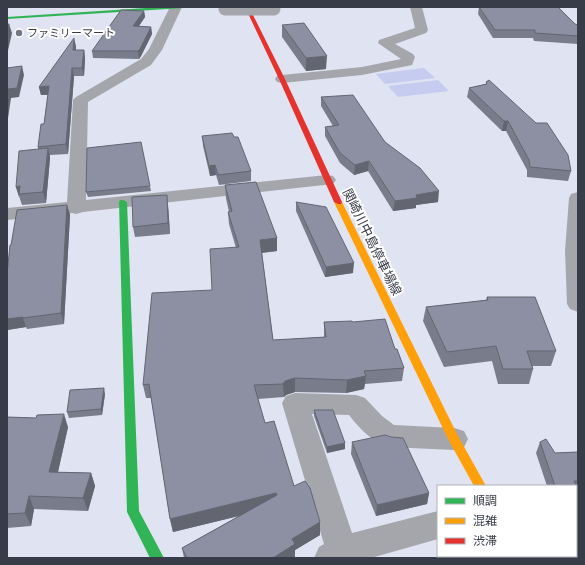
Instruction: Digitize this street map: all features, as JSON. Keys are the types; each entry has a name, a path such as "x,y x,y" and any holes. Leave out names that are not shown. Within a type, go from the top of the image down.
{"main road":[{"path":"7,12 83,7"},
{"path":"7,18 184,7"},
{"name":"関崎川中島停車場線","path":"247,7 328,180 454,439 479,485"},
{"path":"123,202 133,512 157,558"}],"street":[{"path":"76,208 81,100 135,70 146,62 155,50 176,7"},
{"path":"282,79 362,71 407,62 408,57 384,43 422,30 416,7"},
{"path":"225,9 274,9"},
{"path":"7,214 76,208 328,180"},
{"path":"578,198 576,215 575,269 578,304"},
{"path":"437,526 336,554 295,403 356,405 372,424 389,436 454,439"}],"shaded area":[{"path":"424,68 435,78 385,84 376,74"},
{"path":"438,80 449,91 398,97 388,86"}],"building":[{"path":"479,7 558,7 575,24 578,25 578,36 535,33 535,30 495,30"},
{"path":"121,10 144,11 133,26 151,27 140,49 138,51 92,51"},
{"path":"304,23 327,56 306,58 282,25"},
{"path":"74,38 73,50 84,50 82,68 72,68 66,144 38,147 41,124 44,124 49,86 39,87"},
{"path":"22,66 17,88 8,89 7,97 7,68"},
{"path":"489,80 536,123 547,123 568,155 571,171 530,167 529,160 508,121 504,121 469,88 487,84 486,82"},
{"path":"353,95 385,142 420,168 439,191 416,195 417,198 395,201 369,161 355,165 340,153 325,127 339,125 321,97"},
{"path":"232,133 234,137 238,137 251,171 218,175 215,165 209,166 202,136"},
{"path":"141,142 150,186 86,192 87,148"},
{"path":"48,148 43,192 19,194 20,186 16,187 19,151"},
{"path":"256,182 277,238 260,240 273,340 326,337 324,322 353,322 385,319 395,349 397,349 404,368 364,371 366,376 347,380 295,378 285,381 283,384 254,385 265,423 274,421 294,486 305,481 310,488 320,522 292,539 295,544 273,558 187,558 182,548 277,495 276,493 170,519 149,384 143,385 152,293 212,290 210,249 239,247 228,212 232,211 225,185"},
{"path":"167,195 168,223 133,227 132,197"},
{"path":"296,202 326,207 354,263 326,267"},
{"path":"67,205 61,313 7,319 7,274 10,245 17,210"},
{"path":"487,297 535,297 556,351 527,351 533,369 503,369 496,346 447,352 426,307 488,300"},
{"path":"104,388 101,409 67,412 70,390"},
{"path":"314,410 333,410 345,443 327,447"},
{"path":"64,414 49,472 91,473 83,498 29,496 25,513 7,514 7,417 36,418 37,415"},
{"path":"385,435 403,438 429,493 377,505 352,442"},
{"path":"546,439 555,453 578,452 578,481 574,481 576,485 555,485 540,442"},
{"path":"577,486 578,558 568,558 577,557"}],"traffic: fast":[{"path":"7,18 184,7"},
{"path":"123,202 133,512 157,558"}],"traffic: slow":[{"path":"338,202 454,439 479,485"}],"traffic: jam":[{"path":"247,7 282,79 338,202"}],"place":[{"name":"ファミリーマート","path":"19,33"}]}
